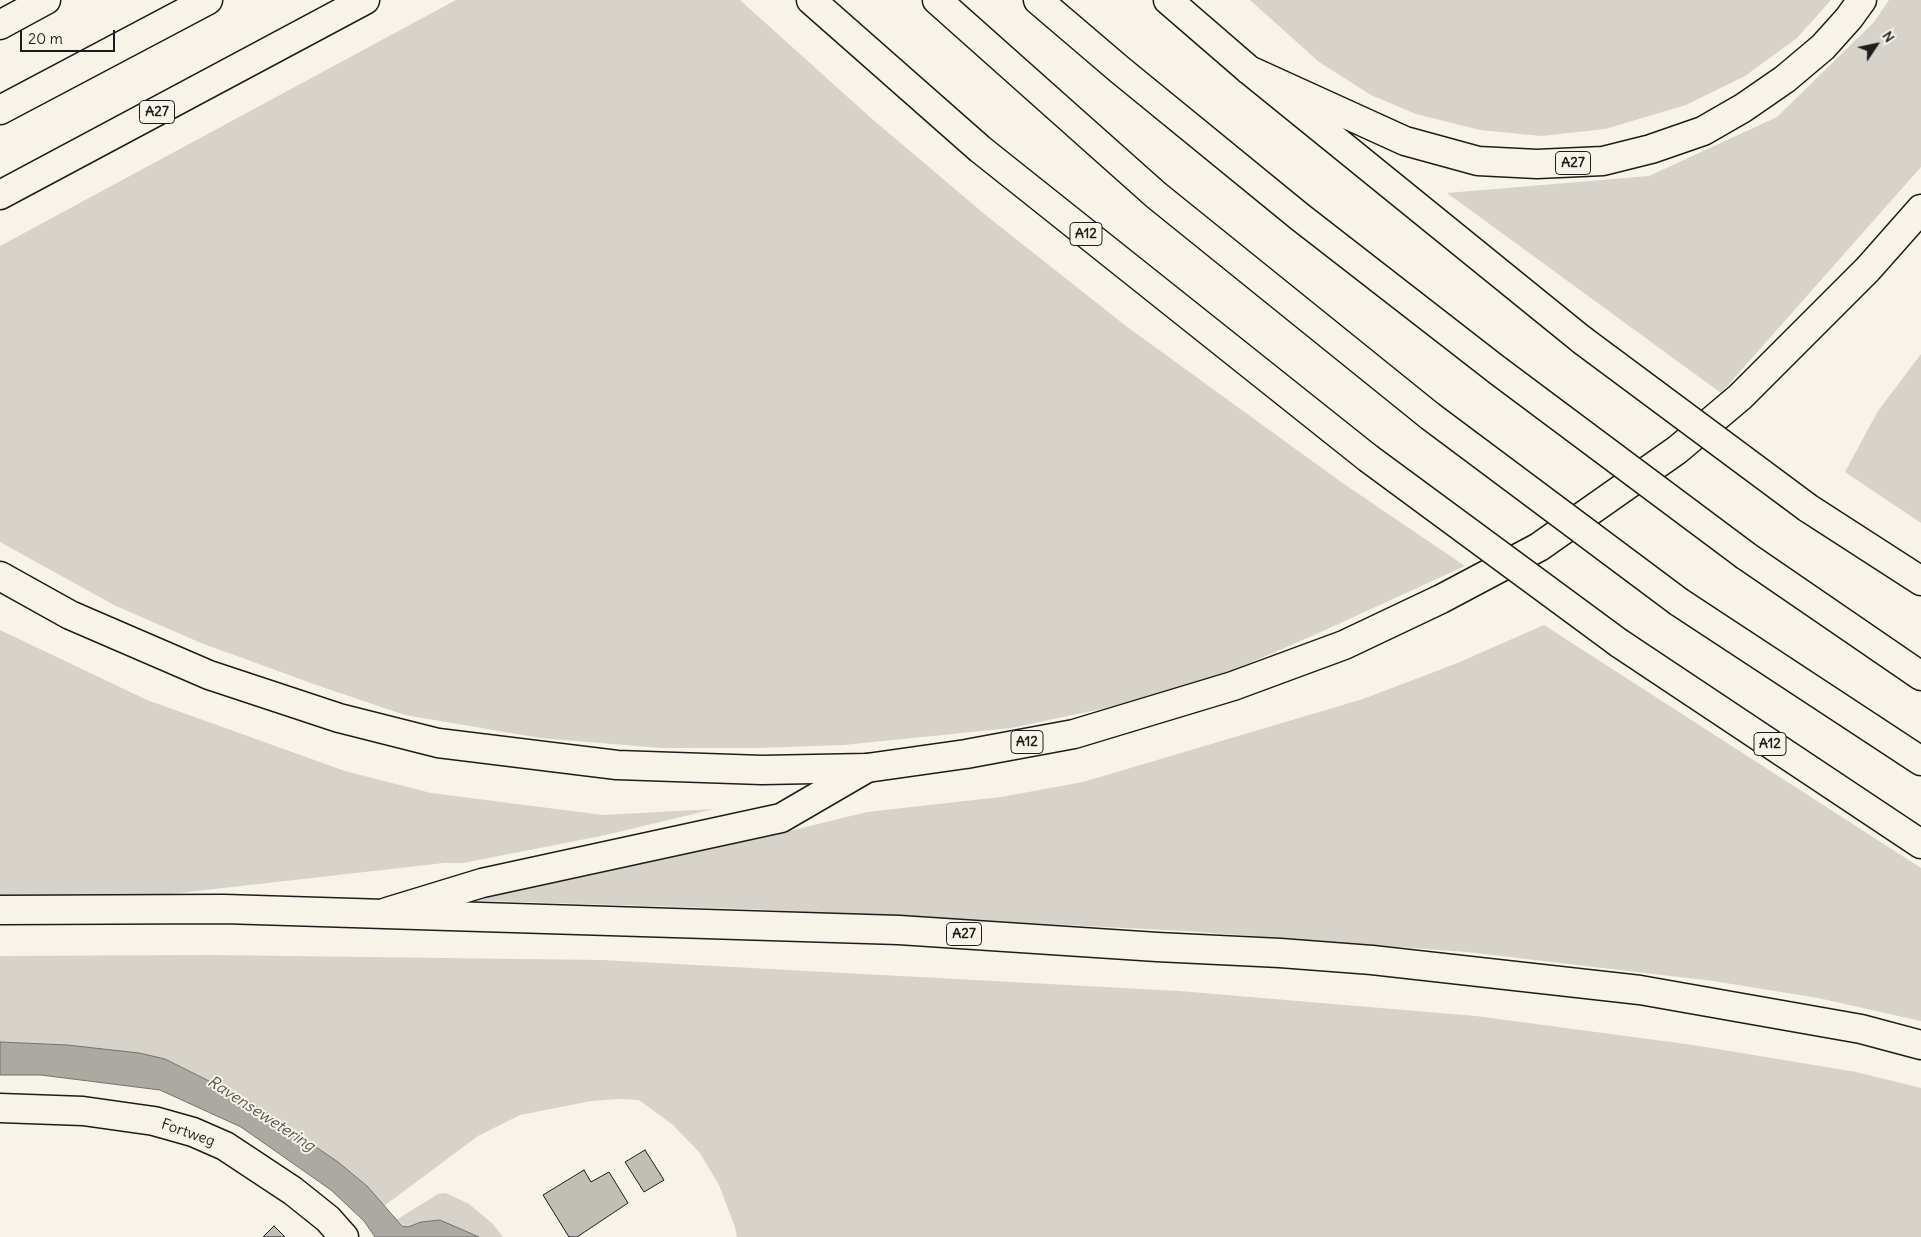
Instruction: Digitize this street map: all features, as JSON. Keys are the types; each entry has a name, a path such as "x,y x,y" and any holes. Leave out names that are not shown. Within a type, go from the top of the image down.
{"main road":[{"path":"0,24 46,0"},
{"path":"0,110 208,0"},
{"name":"A27","path":"0,195 365,0"},
{"name":"A12","path":"811,0 980,149 1368,458 1619,643 1921,844"},
{"path":"937,0 1156,195 1430,416 1679,602 1921,761"},
{"path":"1038,0 1292,211 1497,370 1746,556 1921,676"},
{"path":"1168,0 1249,70 1582,340 1808,508 1921,581"},
{"name":"A27","path":"1249,70 1404,141 1478,161 1537,164 1603,162 1652,150 1703,131 1743,108 1785,79 1823,47 1862,0"},
{"name":"A12","path":"0,576 70,615 209,675 339,718 438,743 617,765 762,770 867,768 966,754 1074,734 1233,686 1344,645 1441,599 1522,556 1610,499 1677,450 1740,397 1868,269 1921,209"},
{"path":"378,915 482,883 781,818 867,768"},
{"name":"A27","path":"0,910 224,909 899,930 1372,960 1640,990 1862,1029 1921,1045"},
{"name":"Fortweg","path":"0,1108 83,1112 154,1121 193,1132 225,1146 293,1192 328,1219 344,1237"}],"shaded area":[{"path":"456,0 740,0 871,118 988,217 1126,326 1341,482 1465,566 1217,677 1106,708 1011,728 844,745 758,748 660,748 540,738 405,715 201,643 114,605 0,542 0,246"},
{"path":"1250,0 1831,0 1797,38 1745,76 1686,105 1605,129 1541,136 1480,130 1416,114 1371,95 1319,62"},
{"path":"1889,0 1921,0 1921,167 1721,393 1447,193 1649,176 1777,117 1874,22"},
{"path":"1921,354 1921,523 1845,472 1878,411"},
{"path":"1544,625 1921,868 1921,1021 1818,998 1713,981 1467,952 1185,931 748,909 453,900 633,865 769,836 867,812 1001,797 1083,782 1363,699 1455,664"},
{"path":"0,630 147,700 345,771 431,793 603,815 714,809 606,835 463,863 444,863 144,897 0,897"},
{"path":"210,955 603,960 1179,991 1476,1016 1693,1045 1856,1072 1921,1088 1921,1237 737,1237 719,1185 700,1153 673,1125 639,1100 620,1099 591,1101 520,1115 478,1136 384,1206 367,1186 338,1162 247,1100 165,1059 67,1045 0,1042 0,956"},
{"path":"446,1193 469,1204 492,1223 503,1237 479,1237 471,1233 406,1227 396,1220 438,1194"}],"water":[{"name":"Ravensewetering","path":"0,1042 67,1045 139,1053 165,1059 247,1100 338,1162 367,1186 402,1226 408,1227 421,1222 440,1220 479,1237 375,1237 364,1221 331,1190 241,1127 160,1090 41,1075 0,1075"}],"building":[{"path":"645,1150 664,1180 644,1192 625,1162"},
{"path":"584,1170 591,1182 609,1172 628,1203 577,1237 569,1237 543,1195"},
{"path":"274,1226 285,1237 263,1237"}]}
